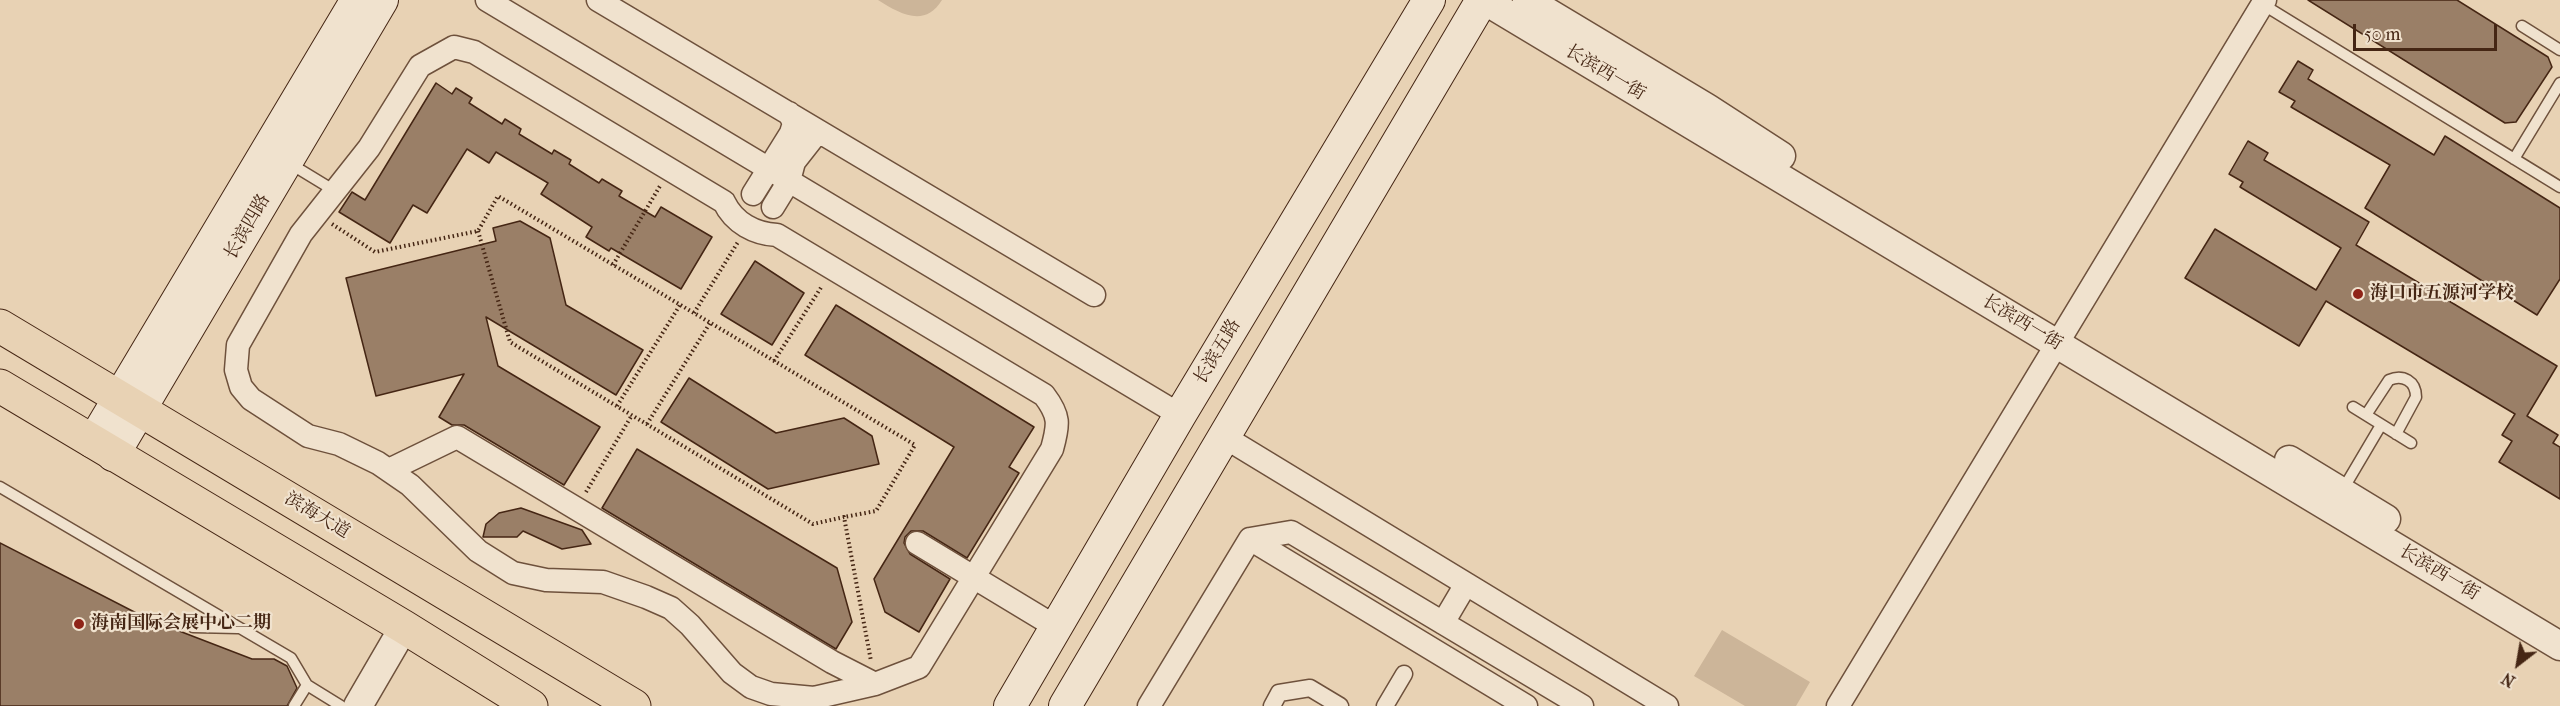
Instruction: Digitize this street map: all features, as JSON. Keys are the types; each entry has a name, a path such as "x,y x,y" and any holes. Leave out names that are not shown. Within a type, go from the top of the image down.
{"highway":[{"name":"滨海大道","path":"0,326 634,706"},
{"path":"0,386 404,627 531,706"}],"main road":[{"name":"长滨四路","path":"103,448 357,0"},
{"name":"长滨四路","path":"129,404 287,161 382,0"},
{"name":"长滨五路","path":"1010,706 1180,415 1429,0"},
{"path":"1065,706 1226,438 1483,0"}],"street":[{"path":"487,0 1180,415"},
{"path":"598,0 1094,295"},
{"name":"长滨西一街","path":"1483,0 2063,337 2342,491 2560,623"},
{"name":"长滨西一街","path":"1527,0 2560,646"},
{"path":"1838,706 2264,2"},
{"path":"454,47 474,52 670,170 724,202 733,215 747,226 758,232 777,235 1044,395 1056,411 1058,428 1052,449 918,667 875,684 813,698 771,694 751,687 732,673 690,625 670,608 603,582 546,580 513,573 478,551 410,485 390,470 339,444 308,436 251,399 241,387 236,370 238,345 301,234 369,148 420,66 454,47"},
{"path":"724,202 753,194 791,133 794,123 789,113"},
{"path":"773,207 789,181 794,162 807,142 816,135 824,135"},
{"path":"753,194 773,207 780,222 777,235"},
{"path":"390,470 456,437 832,662 875,684"},
{"path":"1226,438 1667,706"},
{"path":"1149,706 1250,539 1291,532 1582,706"},
{"path":"1250,539 1526,706"},
{"path":"917,543 1056,627"},
{"path":"1443,623 1466,584"},
{"path":"358,706 404,627"},
{"path":"1385,706 1404,674"},
{"path":"1272,706 1279,693 1310,688 1340,706"}],"lane":[{"path":"2264,2 2560,187"},
{"path":"2522,26 2560,50"},
{"path":"2514,159 2560,83"},
{"path":"287,161 335,191"},
{"path":"2366,415 2389,380 2399,377 2410,381 2414,386 2416,397 2396,434"},
{"path":"2353,407 2410,442"},
{"path":"2342,491 2381,424"},
{"path":"0,487 291,658 307,685 341,706"},
{"path":"193,627 240,628"},
{"path":"294,706 307,685"}],"path":[{"path":"613,265 670,170"},
{"path":"498,196 613,265 915,445 876,511 813,524 510,342 478,231 498,196"},
{"path":"317,214 375,252 478,231"},
{"path":"694,313 747,226"},
{"path":"774,361 833,268"},
{"path":"617,406 680,305"},
{"path":"647,424 711,323"},
{"path":"576,508 632,415"},
{"path":"844,517 875,684"}],"shaded area":[{"path":"878,0 942,0 928,14 912,16 903,14"},
{"path":"1722,630 1810,682 1796,706 1745,706 1694,676"}],"building":[{"path":"2308,0 2457,0 2548,57 2552,67 2516,122 2505,123"},
{"path":"2298,61 2313,70 2308,79 2434,155 2445,136 2560,208 2560,279 2537,315 2365,208 2390,165 2291,107 2295,101 2279,92"},
{"path":"436,83 452,94 456,88 472,98 469,103 502,124 505,119 521,129 519,134 552,154 554,150 571,160 569,164 599,183 602,179 622,191 619,196 655,217 661,207 712,237 681,289 611,248 609,251 586,237 592,227 541,194 548,183 496,152 489,163 467,149 427,213 413,205 390,243 339,212 352,192 365,200"},
{"path":"2248,141 2268,153 2264,160 2369,222 2356,245 2557,366 2527,416 2558,435 2553,443 2560,447 2560,499 2499,462 2512,441 2502,435 2515,414 2326,301 2299,346 2185,278 2215,229 2316,290 2341,248 2240,187 2243,182 2229,174"},
{"path":"520,221 550,238 566,305 643,350 616,395 486,317 498,366 600,427 564,485 464,425 452,425 439,417 464,374 376,396 346,278 496,241 493,228"},
{"path":"755,261 804,293 772,345 721,314"},
{"path":"836,305 1034,427 1009,467 1019,473 967,558 923,531 911,531 905,537 904,543 910,554 950,579 919,632 885,612 874,579 954,447 805,355"},
{"path":"689,378 776,433 844,418 872,436 879,464 768,489 661,422"},
{"path":"637,449 837,568 852,622 836,649 602,508"},
{"path":"521,508 582,530 591,544 562,549 523,531 517,537 483,537 486,524 499,513"},
{"name":"海南国际会展中心二期","path":"0,543 148,619 252,659 274,659 287,666 297,688 287,706 0,706"}],"place":[{"name":"海口市五源河学校","path":"2358,294"},
{"name":"海南国际会展中心二期","path":"79,624"}]}
